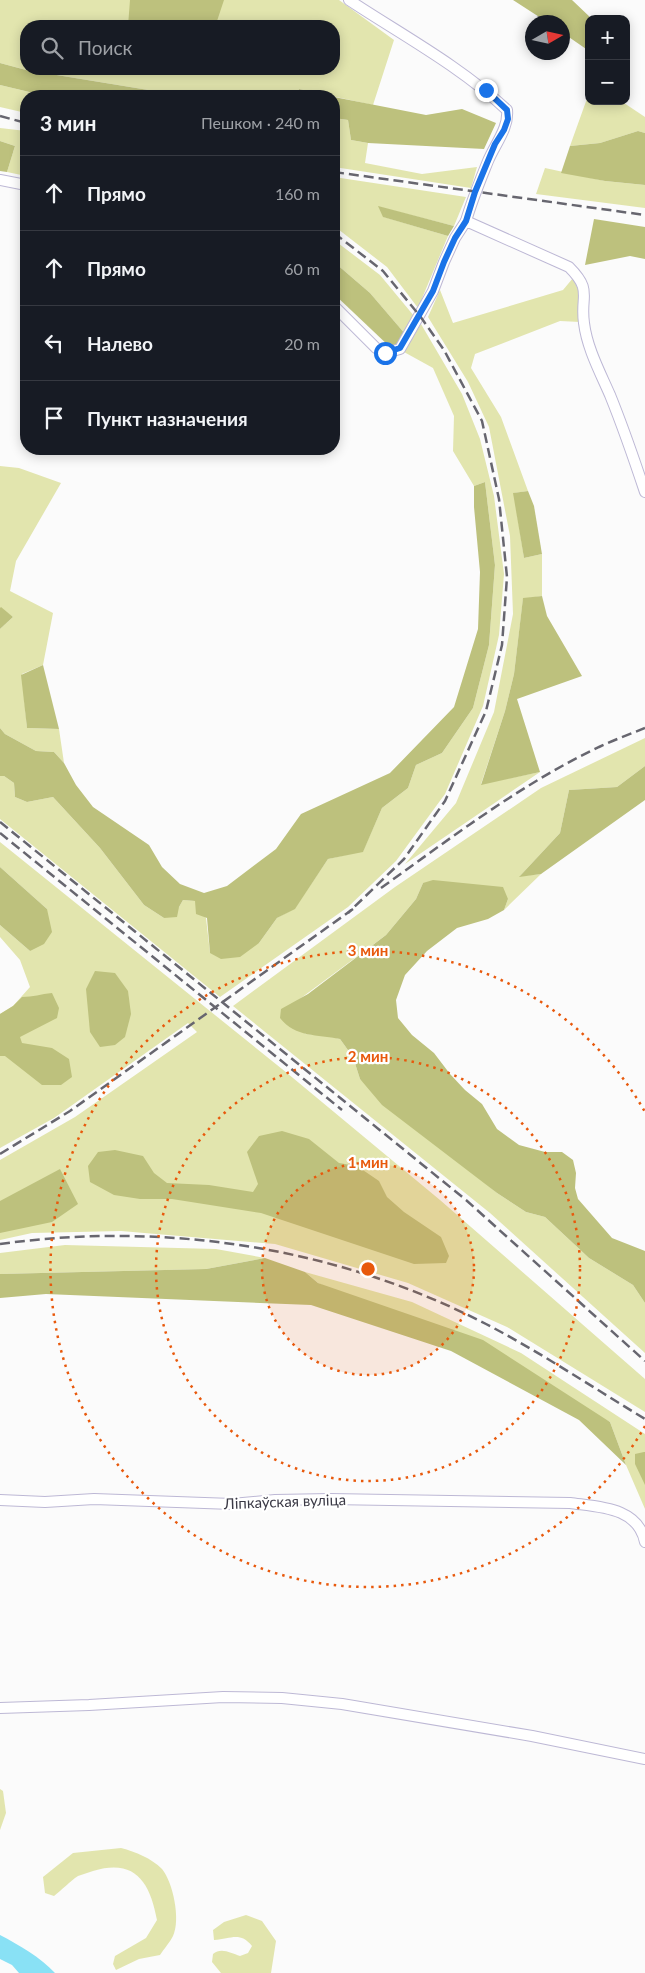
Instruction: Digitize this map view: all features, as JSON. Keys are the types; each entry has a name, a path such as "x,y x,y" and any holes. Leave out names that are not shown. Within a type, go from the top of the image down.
{"street":[{"path":"340,312 376,348 385,353 400,348 433,291 455,238 466,221 481,177 508,119 507,110 486,90 349,0"},
{"path":"0,180 20,184"},
{"path":"466,221 569,267 580,279 584,288 584,323 592,352 615,407 645,492"},
{"name":"Ліпкаўская вуліца","path":"0,1500 45,1502 94,1499 232,1504 274,1500 320,1499 570,1503 604,1507 627,1514 643,1532 645,1542"},
{"path":"0,1708 223,1697 282,1698 342,1704 532,1736 645,1759"}],"green space":[{"path":"0,0 339,0 394,40 373,105 340,98 340,90 148,90 57,75 340,75 340,20 20,20 20,68 0,63"},
{"path":"130,0 224,0 217,20 128,20"},
{"path":"513,0 572,0 588,15 585,15 585,48 570,38 570,15 536,15"},
{"path":"0,63 20,68 20,75 57,75 148,90 21,90 0,85"},
{"path":"0,85 21,90 20,112 0,107"},
{"path":"340,98 426,115 462,109 496,123 484,149 368,143 351,140 348,120 340,119"},
{"path":"585,104 627,105 645,117 645,133 638,131 600,143 570,146"},
{"path":"340,119 348,120 351,140 368,143 365,163 422,174 477,167 471,188 340,168"},
{"path":"0,128 20,130 20,175 7,172 15,146 0,141"},
{"path":"638,131 645,133 645,185 605,181 561,173 570,146 600,143"},
{"path":"0,141 15,146 7,172 0,171"},
{"path":"545,168 605,181 645,185 645,208 536,194"},
{"path":"340,178 466,197 454,226 379,207 384,217 448,236 418,308 387,267 340,231"},
{"path":"378,206 454,226 448,236 383,217"},
{"path":"594,219 645,227 645,259 630,256 585,265"},
{"path":"340,245 380,275 414,316 406,335 370,293 340,267"},
{"path":"340,267 370,293 406,335 401,344 391,348 340,300"},
{"path":"573,278 581,296 580,322 560,321 475,354 471,368 501,417 528,491 514,493 524,558 542,554 542,596 523,599 514,674 505,711 481,784 540,772 405,864 456,803 494,712 513,614 510,536 489,427 468,382 428,317 440,290 453,323 563,290"},
{"path":"421,324 462,394 480,439 494,496 504,574 499,635 483,706 445,794 396,861 348,907 220,997 0,819 0,776 4,776 14,783 15,797 27,802 53,797 100,848 144,905 164,918 179,907 183,900 195,901 206,918 210,953 259,943 277,918 295,908 328,859 363,851 382,808 408,788 416,765 442,753 473,708 489,645 495,565 485,482 474,486 453,451 454,416 433,368 404,352"},
{"path":"0,466 19,468 61,483 16,561 10,591 53,613 43,665 22,674 27,728 59,729 64,763 54,752 36,751 5,734 0,728 0,629 13,617 0,608"},
{"path":"485,482 495,565 489,645 473,708 442,753 416,765 408,788 382,808 363,852 328,859 295,909 277,918 259,943 240,957 221,959 210,953 207,918 196,914 195,901 183,900 177,917 164,918 144,905 100,848 53,797 27,802 15,797 14,783 4,776 0,776 0,728 5,734 36,751 54,752 64,763 76,785 93,807 149,845 162,867 180,884 204,893 227,886 276,849 301,814 390,773 454,707 478,629 480,572 474,486"},
{"path":"528,491 534,506 542,554 524,558 513,493"},
{"path":"542,596 547,616 582,676 517,699 540,772 481,785 505,711 514,674 523,598"},
{"path":"0,608 13,617 0,629"},
{"path":"43,665 59,729 27,728 21,675"},
{"path":"645,738 645,766 617,787 569,790 560,833 520,876 541,874 504,910 508,899 423,883 416,899 386,935 297,1001 305,1034 324,1035 340,1039 353,1057 360,1079 497,1193 526,1212 545,1217 589,1258 633,1285 645,1303 645,1353 490,1213 233,1006 395,887 541,788"},
{"path":"645,766 645,800 541,874 519,877 560,833 569,790 617,787"},
{"path":"0,842 287,1073 440,1200 645,1379 645,1412 507,1327 408,1283 275,1244 121,1231 32,1233 0,1240 0,1160 75,1117 197,1032 188,1023 54,1118 0,1148 0,1014 13,1006 30,987 20,960 0,937 0,925 30,951 47,909 0,867"},
{"path":"0,867 47,909 52,932 44,944 30,951 0,925"},
{"path":"433,880 503,887 508,899 504,910 488,919 457,928 427,951 405,975 396,1000 398,1018 412,1035 434,1053 465,1090 482,1104 497,1129 519,1145 545,1152 562,1152 573,1160 576,1173 575,1188 578,1199 612,1238 645,1251 645,1303 633,1285 589,1258 545,1217 526,1212 497,1193 382,1105 360,1079 353,1057 340,1039 300,1032 293,1029 280,1018 281,1009 308,994 386,935 416,899 423,883"},
{"path":"95,971 115,973 128,991 131,1014 125,1037 115,1045 100,1047 90,1032 86,989"},
{"path":"52,993 59,1008 57,1018 20,1037 22,1043 52,1048 69,1059 72,1077 61,1085 42,1085 5,1056 0,1056 0,1014 13,1006 22,997"},
{"path":"282,1131 309,1139 339,1163 357,1166 379,1181 387,1197 404,1212 441,1237 449,1256 446,1263 414,1264 261,1213 172,1199 140,1199 114,1195 90,1182 88,1166 98,1152 115,1150 143,1156 154,1173 167,1183 209,1185 253,1192 258,1184 247,1152 259,1136"},
{"path":"60,1169 78,1204 52,1222 0,1233 0,1201"},
{"path":"65,1245 216,1249 265,1258 206,1269 0,1274 0,1253"},
{"path":"265,1258 305,1272 318,1283 483,1340 610,1422 626,1465 579,1420 451,1351 311,1305 46,1294 0,1298 0,1274 206,1269"},
{"path":"305,1272 412,1302 521,1353 645,1434 645,1509 610,1422 318,1283"},
{"path":"645,1452 645,1485 635,1464 635,1454"},
{"path":"0,1789 3,1791 6,1813 0,1830"},
{"path":"121,1848 143,1856 162,1869 175,1901 176,1921 173,1936 160,1955 139,1959 116,1970 113,1964 115,1956 146,1938 157,1920 150,1894 145,1884 130,1871 120,1868 108,1868 78,1876 54,1896 45,1893 43,1877 73,1853"},
{"path":"246,1915 262,1921 276,1941 271,1973 221,1973 212,1962 213,1954 223,1951 240,1956 248,1953 252,1946 248,1941 239,1937 214,1940 213,1930 224,1922"}],"water":[{"path":"0,1935 22,1947 55,1973 19,1973 12,1965 0,1959"}],"railway":[{"path":"0,116 20,121"},
{"path":"340,173 645,215"},
{"path":"340,238 383,271 420,316 444,350 482,421 499,499 507,577 502,645 486,711 445,801 404,859 348,913"},
{"path":"381,888 460,831 542,778 599,747 645,728"},
{"path":"0,822 466,1200 645,1361"},
{"path":"0,833 342,1110"},
{"path":"0,1154 70,1111 353,909"},
{"path":"0,1244 62,1238 125,1236 187,1239 249,1246 310,1259 370,1276 429,1298 486,1324 546,1358 645,1419"}],"route":[{"path":"385,353 393,352 406,341 433,291 455,238 466,221 475,192 495,144 504,130 508,119 507,110 486,90"}]}
